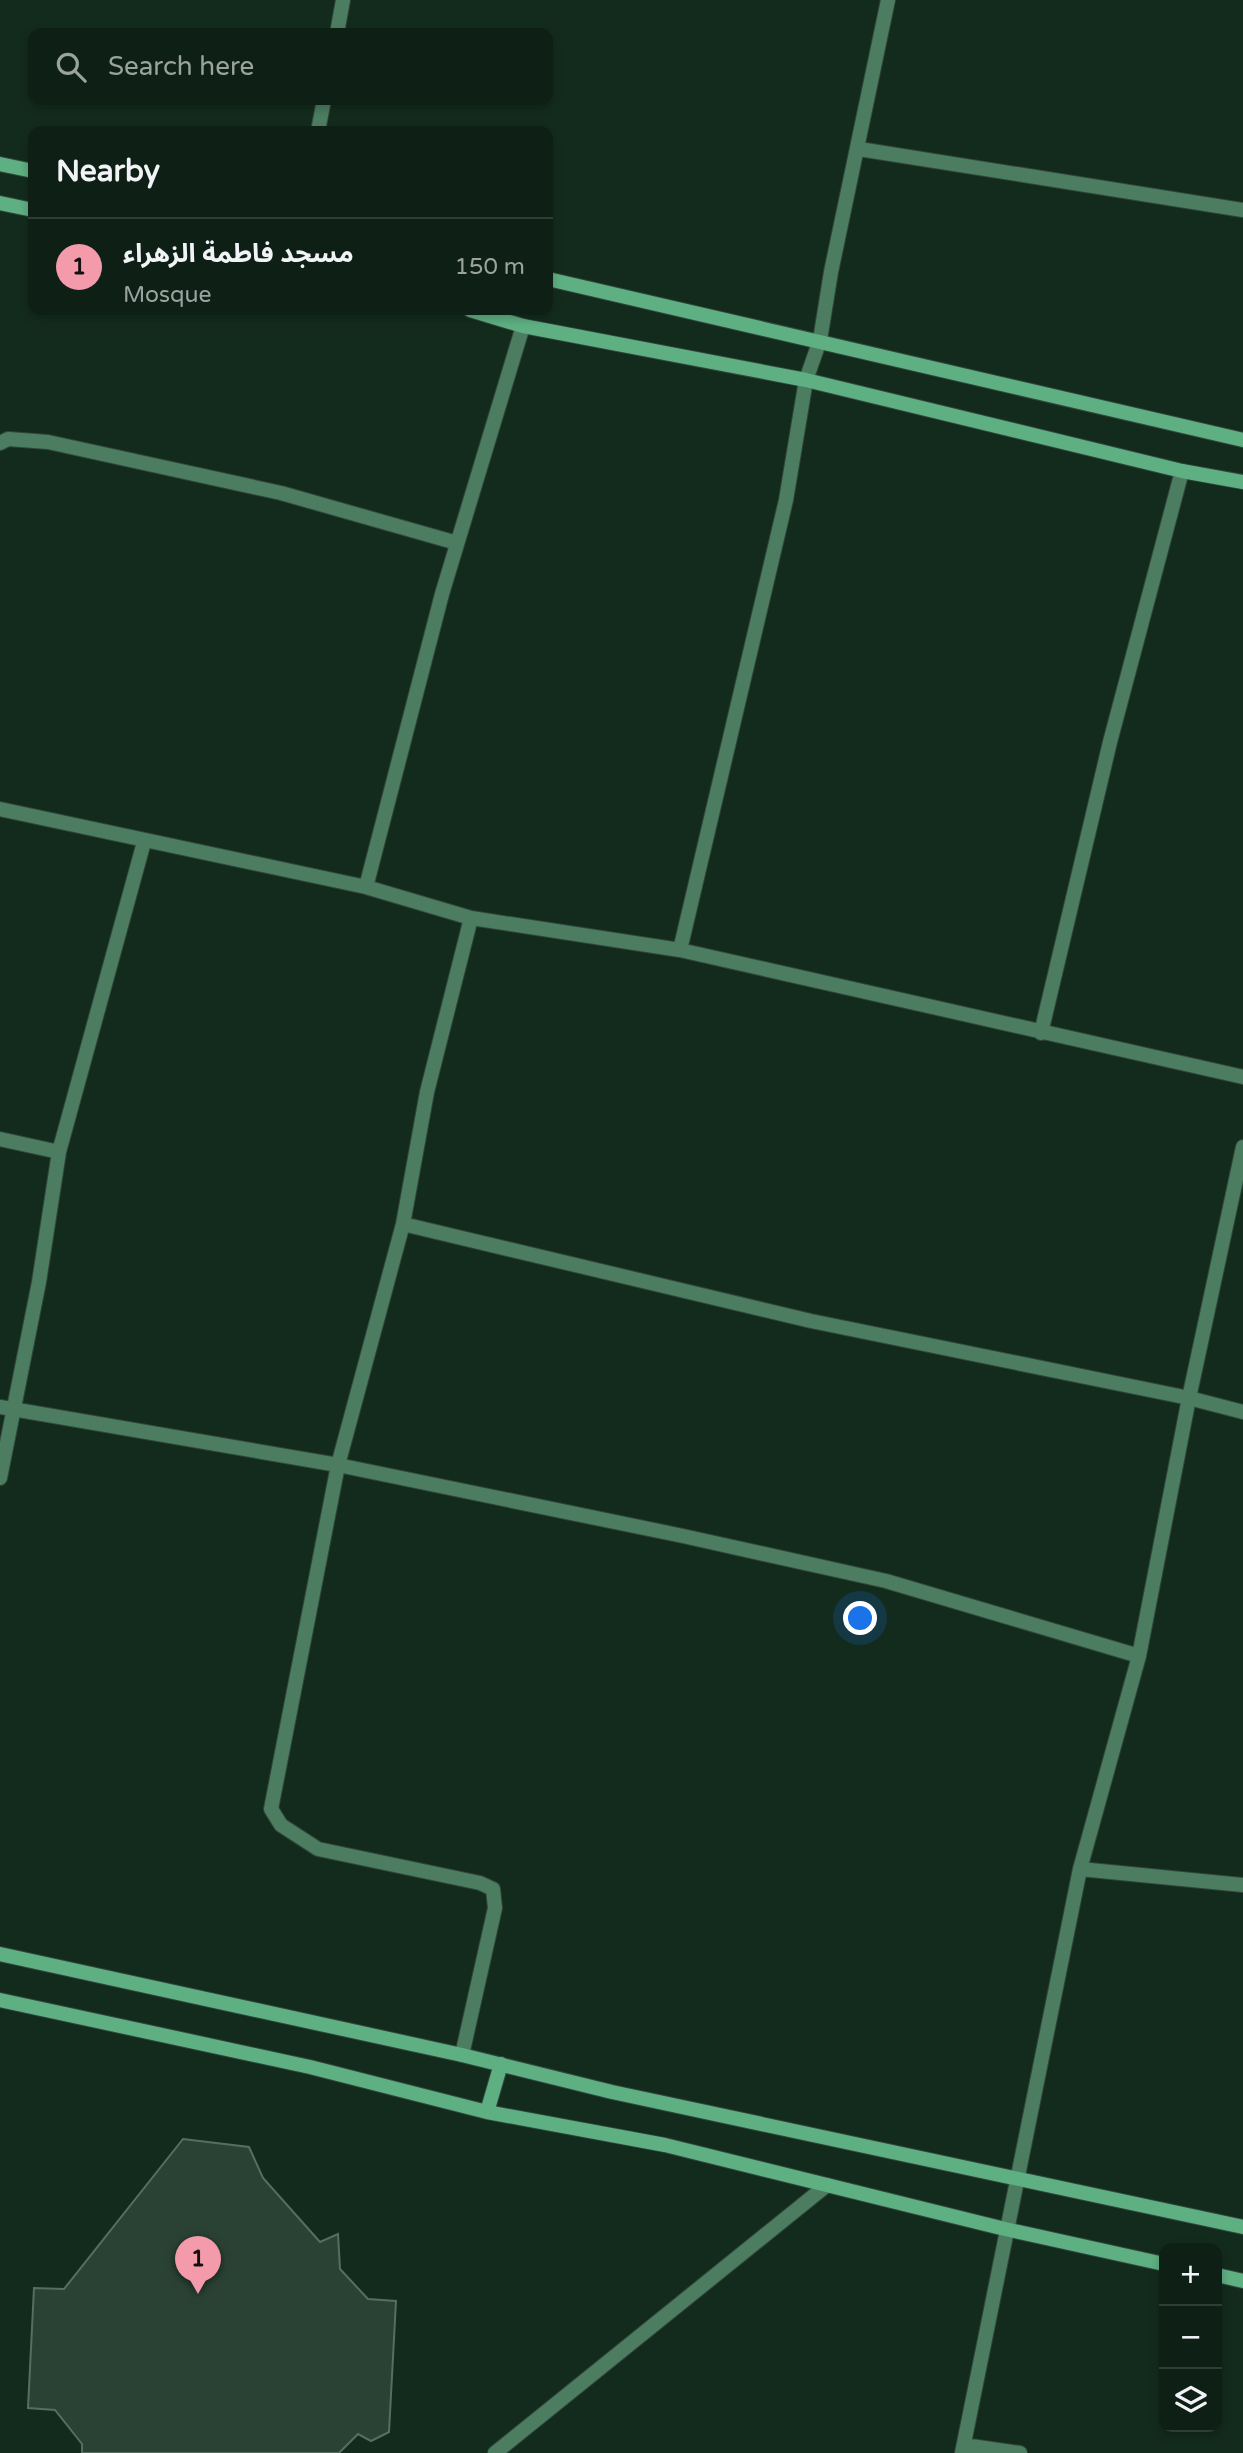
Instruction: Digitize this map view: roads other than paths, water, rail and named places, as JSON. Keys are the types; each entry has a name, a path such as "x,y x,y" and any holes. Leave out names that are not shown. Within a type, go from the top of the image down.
{"street":[{"path":"338,28 344,0"},
{"path":"680,950 786,500 806,380 820,340 831,272 859,149 888,0"},
{"path":"319,126 323,105"},
{"path":"859,149 1243,210"},
{"path":"0,164 28,170"},
{"path":"0,203 28,209"},
{"path":"553,280 1243,440"},
{"path":"487,315 523,326 806,380 1182,471 1243,482"},
{"path":"366,887 457,542 523,326"},
{"path":"0,443 8,439 61,444 281,493 457,542"},
{"path":"1041,1033 1106,755 1182,471"},
{"path":"0,810 366,887 471,918 680,950 1243,1077"},
{"path":"0,1478 15,1410 60,1152 144,842"},
{"path":"462,2055 495,1908 493,1889 480,1883 318,1849 281,1825 271,1809 338,1465 403,1224 427,1092 471,918"},
{"path":"0,1139 60,1152"},
{"path":"1020,2453 963,2449 1005,2229 1018,2178 1080,1869 1139,1656 1189,1398 1243,1147"},
{"path":"403,1224 811,1321 1189,1398 1243,1412"},
{"path":"0,1407 338,1465 886,1581 1139,1656"},
{"path":"1080,1869 1243,1885"},
{"path":"0,1954 462,2055 612,2092 1243,2227"},
{"path":"0,2001 272,2058 487,2112 665,2145 1005,2229 1159,2263"},
{"path":"487,2112 501,2064"},
{"path":"495,2453 827,2185"},
{"path":"1222,2276 1243,2281"}],"place":[{"name":"مسجد فاطمة الزهراء","path":"198,2294"}]}
